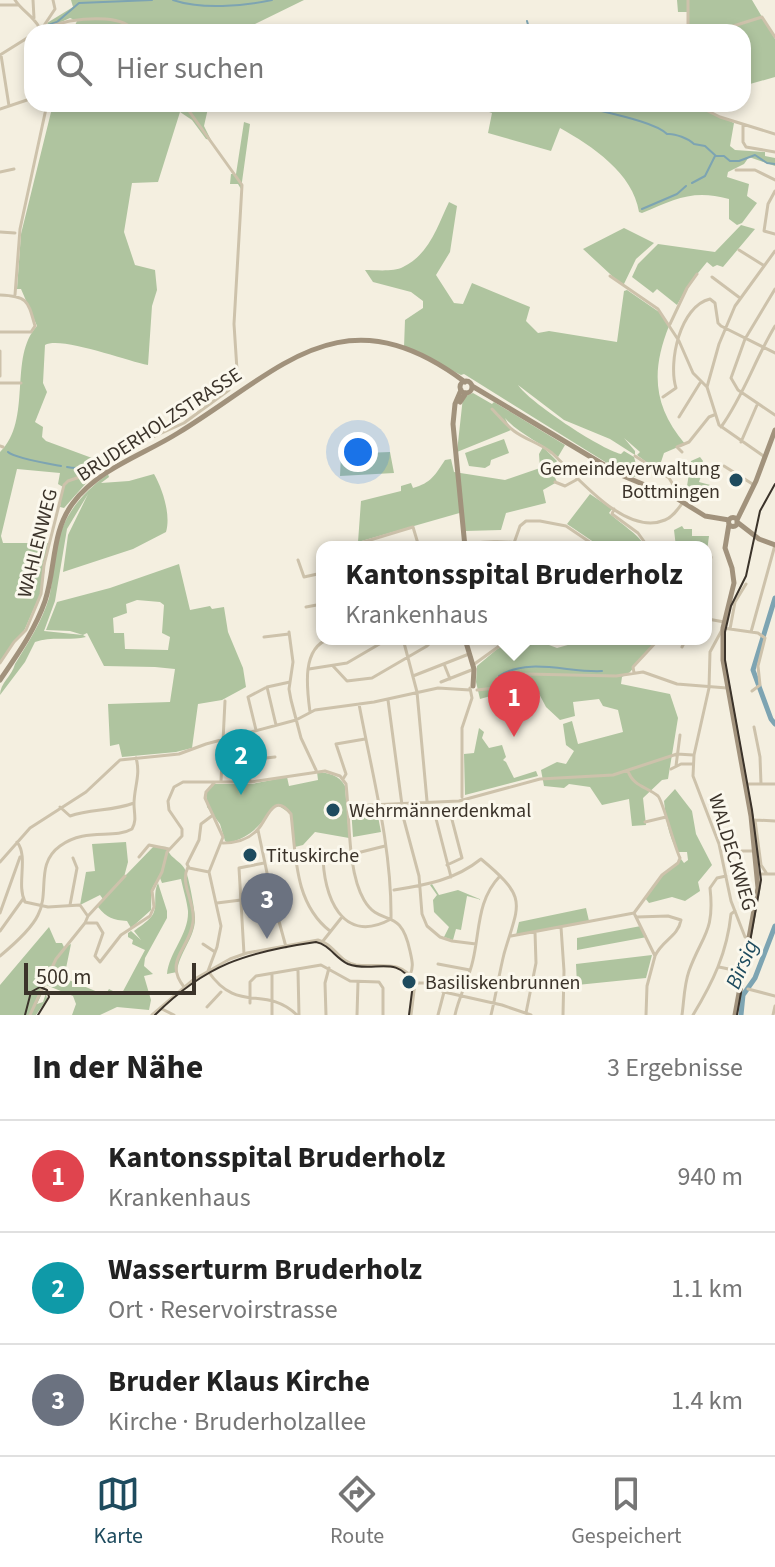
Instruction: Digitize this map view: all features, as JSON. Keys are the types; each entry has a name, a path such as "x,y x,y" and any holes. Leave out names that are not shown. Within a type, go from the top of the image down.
{"main road":[{"name":"BRUDERHOLZSTRASSE","path":"0,680 38,619 50,581 56,540 66,513 80,494 97,479 198,421 280,364 322,345 349,341 382,343 407,350 445,368 466,388 487,394 621,475 676,498 705,516 733,522 775,545"},
{"path":"464,541 454,439 458,408 466,388"},
{"path":"735,1015 758,891 753,820 723,660 734,583 725,548 726,537 754,485 775,430"},
{"path":"467,645 473,667 473,690"}],"street":[{"path":"15,0 34,18"},
{"path":"33,0 36,24"},
{"path":"44,24 55,9 53,0"},
{"path":"688,0 688,24"},
{"path":"0,5 18,5"},
{"path":"740,24 762,17 775,37"},
{"path":"60,24 74,20 118,20 129,24"},
{"path":"9,106 0,55 24,40"},
{"path":"0,109 24,101"},
{"path":"15,295 19,234 45,112"},
{"name":"WAHLENWEG","path":"0,663 26,630 42,591 44,561 64,485 106,468 126,449 194,417 229,390 231,375 237,370 234,324 242,185 190,112"},
{"path":"713,112 775,134"},
{"path":"743,125 746,147 775,152"},
{"path":"0,172 14,169"},
{"path":"736,170 755,170 775,180"},
{"path":"775,191 764,231 775,234"},
{"path":"771,197 775,202"},
{"path":"0,232 15,233"},
{"path":"739,250 763,265"},
{"path":"765,457 721,427 714,415 707,387 725,328 740,298 775,251"},
{"path":"670,324 697,274"},
{"path":"610,276 658,309 670,324 693,373 707,387"},
{"path":"712,277 740,298"},
{"path":"775,289 745,339 731,378 732,384 743,394 775,415"},
{"path":"0,295 22,297 29,306 35,326 31,332 0,332"},
{"path":"663,397 676,388 673,364 690,310 707,299 715,303 718,323 775,353"},
{"path":"721,427 743,394 775,326"},
{"path":"0,351 0,376"},
{"path":"679,417 701,382"},
{"path":"0,383 21,383"},
{"path":"741,442 757,404"},
{"path":"492,409 515,432 553,455 577,480 614,509 642,521 660,522 669,518 683,502"},
{"path":"682,452 677,447 689,442 714,415"},
{"path":"635,456 669,478 677,491 676,498"},
{"path":"724,466 754,485"},
{"path":"555,482 565,486 577,480"},
{"path":"614,509 612,514 644,541"},
{"path":"515,541 520,526 526,521 540,521 566,526 585,541"},
{"path":"367,541 413,527 417,541"},
{"path":"751,632 775,545"},
{"path":"298,560 304,577 316,574"},
{"path":"726,626 746,584"},
{"path":"306,607 316,605"},
{"path":"712,621 762,635 766,642 758,666 756,689"},
{"name":"WALDECKWEG","path":"726,626 717,635 709,660 709,688 694,755 693,776 721,851 735,911 745,937 750,938"},
{"path":"264,637 289,633 293,662 289,689 296,720 316,771"},
{"path":"310,712 307,685 313,650 317,645"},
{"path":"309,669 347,663 378,645"},
{"path":"405,645 417,692 427,802"},
{"path":"333,666 344,680 364,680 428,645"},
{"path":"441,682 473,667 501,645"},
{"path":"634,673 633,667 653,645"},
{"path":"413,676 469,654"},
{"path":"444,664 450,679"},
{"path":"0,862 30,828 94,786 113,764 136,757 179,754 242,733 296,720 310,712 438,688 495,688 509,679 526,674 616,676 649,673 677,684 728,688"},
{"path":"256,730 248,697 267,687 290,682"},
{"path":"267,687 276,725"},
{"path":"463,798 462,728 473,690"},
{"path":"388,699 404,820 418,867 419,902 427,926 447,940 476,944"},
{"path":"221,782 225,701"},
{"path":"359,704 392,890 391,919"},
{"path":"754,727 761,784"},
{"path":"242,733 251,782"},
{"path":"676,766 680,735"},
{"path":"343,779 346,774 336,744 365,739"},
{"path":"348,806 459,801 540,779 604,776 677,754 694,755"},
{"path":"0,956 38,917 44,870 54,852 68,841 84,835 128,832 135,825 134,803 139,777 136,757"},
{"path":"247,760 275,757"},
{"path":"671,769 693,764"},
{"path":"85,923 97,923 103,933 95,958 102,962 121,935 150,916 154,907 152,891 169,849 183,833 169,810 168,801 171,791 183,782 251,782 316,771 330,772 343,779 347,787 356,877 365,901 375,913 400,924 406,935 413,968 410,975"},
{"path":"628,771 633,781 659,797 664,804 680,860 662,875 635,915"},
{"path":"208,971 221,926 209,872 223,843 222,831 205,798 215,782"},
{"path":"745,784 775,784"},
{"path":"433,802 451,877"},
{"path":"60,807 70,816 134,803"},
{"path":"223,843 243,839 258,829 273,807 280,806 289,811 304,895 313,914 330,931"},
{"path":"434,809 449,808 462,858 447,865"},
{"path":"184,987 175,970 193,922 193,908 184,880 199,840 201,824 213,815"},
{"path":"645,822 666,817"},
{"path":"767,874 761,865 753,820 775,821"},
{"path":"258,829 272,899 286,947"},
{"path":"728,829 731,851"},
{"path":"0,931 23,899 21,848 17,842"},
{"path":"139,857 149,845 169,849"},
{"path":"385,846 353,854 323,854 328,890 342,917 350,924 363,928 391,919"},
{"path":"721,851 754,851"},
{"path":"739,851 744,891"},
{"path":"0,913 21,856"},
{"path":"70,905 77,868 73,858"},
{"path":"392,890 451,877 481,859 500,876 518,903 491,1015"},
{"path":"244,954 239,868 265,862"},
{"path":"188,867 209,872"},
{"path":"757,874 775,874"},
{"path":"30,1015 56,959 88,916 125,876"},
{"path":"455,1015 470,970 485,897 500,876"},
{"path":"682,1015 689,972 710,927 713,907 710,888 717,878 726,876"},
{"path":"23,899 40,907 83,906 88,916"},
{"path":"217,903 272,899"},
{"path":"693,1015 719,967 731,914 735,911"},
{"path":"635,915 655,956"},
{"path":"511,936 635,915 668,916 682,921 675,936 661,944 655,956 647,986 646,1015"},
{"path":"323,941 342,917"},
{"path":"561,927 563,1015"},
{"path":"415,983 528,1014 536,963 535,932"},
{"path":"152,1015 208,971 244,954 314,940 323,941 349,963 395,965 410,975 415,983 411,1015"},
{"path":"203,944 215,952"},
{"path":"438,964 470,970"},
{"path":"250,1003 253,979 316,965 329,968 347,980 382,984 383,1015"},
{"path":"719,967 743,972"},
{"path":"326,1015 325,983 329,968"},
{"path":"298,969 298,1015"},
{"path":"208,971 221,992 235,1001 284,1006 298,1015"},
{"path":"272,974 272,1015"},
{"path":"357,1015 358,982"},
{"path":"748,989 775,996"},
{"path":"207,1007 221,992"},
{"path":"438,1015 444,992"},
{"path":"773,1015 775,1006"},
{"path":"160,1008 174,1015"}],"green space":[{"path":"71,0 304,0 255,24 76,24 77,21 70,18 57,24 47,23 73,7"},
{"path":"677,0 752,0 775,39 775,77 751,84 751,24 689,24 689,12 678,12"},
{"path":"51,112 180,112 158,182 132,183 124,232 135,265 155,270 157,290 152,306 148,365 79,346 45,345 43,383 47,392 35,422 43,427 42,437 92,458 110,454 117,459 86,476 88,481 64,508 60,507 63,487 58,484 60,473 17,469 1,536 3,543 48,543 42,590 24,631 0,661 0,452 10,439 16,423 24,354 28,339 37,326 21,289 17,289 21,234"},
{"path":"180,112 207,112 204,126 211,140 206,139 192,120"},
{"path":"489,112 710,112 734,123 730,146 735,150 765,152 765,156 775,158 775,166 749,157 744,164 728,172 727,177 749,184 747,196 757,203 737,225 729,219 729,199 716,196 684,197 642,213 620,173 585,143 560,128 551,151 488,133 492,113"},
{"path":"244,122 250,124 241,189 238,184 230,184 231,174 236,174"},
{"path":"449,202 457,206 450,252 436,275 454,303 463,304 472,283 530,307 526,321 538,333 549,331 617,342 624,291 627,290 659,312 669,326 659,358 658,388 666,416 685,444 664,453 658,471 637,455 640,452 624,438 635,455 610,439 564,420 518,385 549,413 582,434 611,450 621,454 624,451 634,457 639,475 631,478 464,374 404,347 405,320 423,308 423,301 411,292 373,282 365,270 395,270 412,262 432,239"},
{"path":"741,225 755,229 723,267 713,267 707,262 677,305 657,289 653,293 632,277 638,264 658,244 715,252"},
{"path":"624,228 654,243 636,259 623,286 583,249"},
{"path":"473,393 492,404 494,402 565,445 558,457 505,418 511,430 457,452 463,397"},
{"path":"504,439 509,453 491,460 485,468 469,466 465,453"},
{"path":"543,447 557,461 551,469 557,482 543,490 546,503 506,513 501,530 465,531 463,512 358,541 361,501 401,491 401,486 411,483 413,488 424,484 445,460 451,459 454,472 505,480 540,468 539,454"},
{"path":"390,452 394,473 340,476 341,454"},
{"path":"700,457 703,461 696,474 701,476 699,482 714,486 709,499 690,494 687,486 691,461"},
{"path":"108,474 109,477 101,483 129,481 154,474 165,503 168,518 166,532 133,549 63,572 68,535 88,494 67,529 55,601 44,631 86,637 35,642 25,662 0,695 46,607 59,537 74,506"},
{"path":"590,494 612,509 609,513 640,541 592,541 567,524"},
{"path":"682,526 692,529 692,536 709,536 708,541 675,541 674,530"},
{"path":"179,564 190,610 224,607 228,632 243,668 246,687 222,700 198,704 192,748 122,757 119,744 110,746 108,704 170,702 175,669 104,666 87,633 46,630 57,602","holes":["137,600 164,605 162,633 170,637 168,650 125,649 124,633 114,633 113,618 127,613 126,604"]},
{"path":"504,645 549,645 557,648 568,645 653,645 622,677 621,684 670,694 678,718 668,779 662,780 643,798 646,825 632,826 629,799 602,805 590,787 569,784 564,788 544,786 541,770 557,762 566,764 574,751 566,745 563,724 572,721 578,744 623,732 618,710 603,706 599,699 573,702 575,716 560,720 546,707 536,688 522,687 480,699 476,682 477,666"},
{"path":"479,728 484,732 482,738 489,748 502,745 506,757 503,760 514,778 536,771 538,776 465,795 464,754 474,753"},
{"path":"317,772 333,775 345,786 349,838 315,832 303,845 295,847 291,814 279,806 273,807 249,834 228,843 220,824 207,807 206,792 213,784 252,784 287,777 289,786 318,780"},
{"path":"675,789 692,811 696,834 712,865 698,882 700,891 685,901 672,897 649,903 645,898 663,875 681,859 684,863 688,860 687,852 678,852 667,821 664,801"},
{"path":"376,806 381,832 353,837 351,808"},
{"path":"126,842 128,862 124,877 154,846 167,847 186,872 195,924 177,972 167,974 187,919 181,879 162,883 160,878 152,889 151,910 131,928 127,921 111,918 101,911 98,907 103,899 100,895 80,905 86,872 95,871 92,844"},
{"path":"158,883 167,918 145,958 144,966 153,974 144,976 151,1000 149,1010 117,1007 100,1015 72,1015 76,1004 73,996 46,985 37,1004 43,1002 46,993 47,999 36,1015 0,1015 0,985 49,927 56,943 62,943 64,947 71,944 64,978 105,995 109,989 121,995 145,950 132,944 128,933 131,931 141,940 134,931 153,913"},
{"path":"432,884 439,895 458,890 482,900 467,896 461,930 456,929 453,940 444,937 449,927 434,912 433,900 437,895"},
{"path":"586,908 589,921 516,935 519,922"},
{"path":"641,926 647,937 577,950 577,938"},
{"path":"652,955 646,978 577,985 576,964"}],"waterway":[{"path":"51,24 79,3 152,0"},
{"path":"173,0 222,6 272,0"},
{"path":"607,112 650,124 667,134 678,135 730,161 755,155 775,164"},
{"path":"692,183 705,176 715,156"},
{"path":"642,209 677,194 686,186"},
{"path":"8,452 25,459 61,466"},
{"path":"67,467 90,466 111,457"},
{"name":"Birsig","path":"775,598 753,670 775,724"},
{"path":"499,676 523,667 602,671"},
{"name":"Birsig","path":"741,1015 743,995 755,978 775,926"}],"tram line":[{"path":"737,1015 761,880 752,810 725,660 725,632 731,606 746,576 760,511 775,484"},
{"path":"155,1015 192,983 229,963 269,950 316,942 348,964 399,969 413,984 409,1015"},
{"path":"25,1015 31,992 40,987 47,990 49,997 38,1015"}],"place":[{"name":"Gemeindeverwaltung Bottmingen","path":"736,480"},
{"name":"Kantonsspital Bruderholz","path":"514,737"},
{"name":"Wasserturm Bruderholz","path":"241,795"},
{"name":"Wehrmännerdenkmal","path":"333,810"},
{"name":"Tituskirche","path":"250,855"},
{"name":"Bruder Klaus Kirche","path":"267,939"},
{"name":"Basiliskenbrunnen","path":"409,982"}]}
